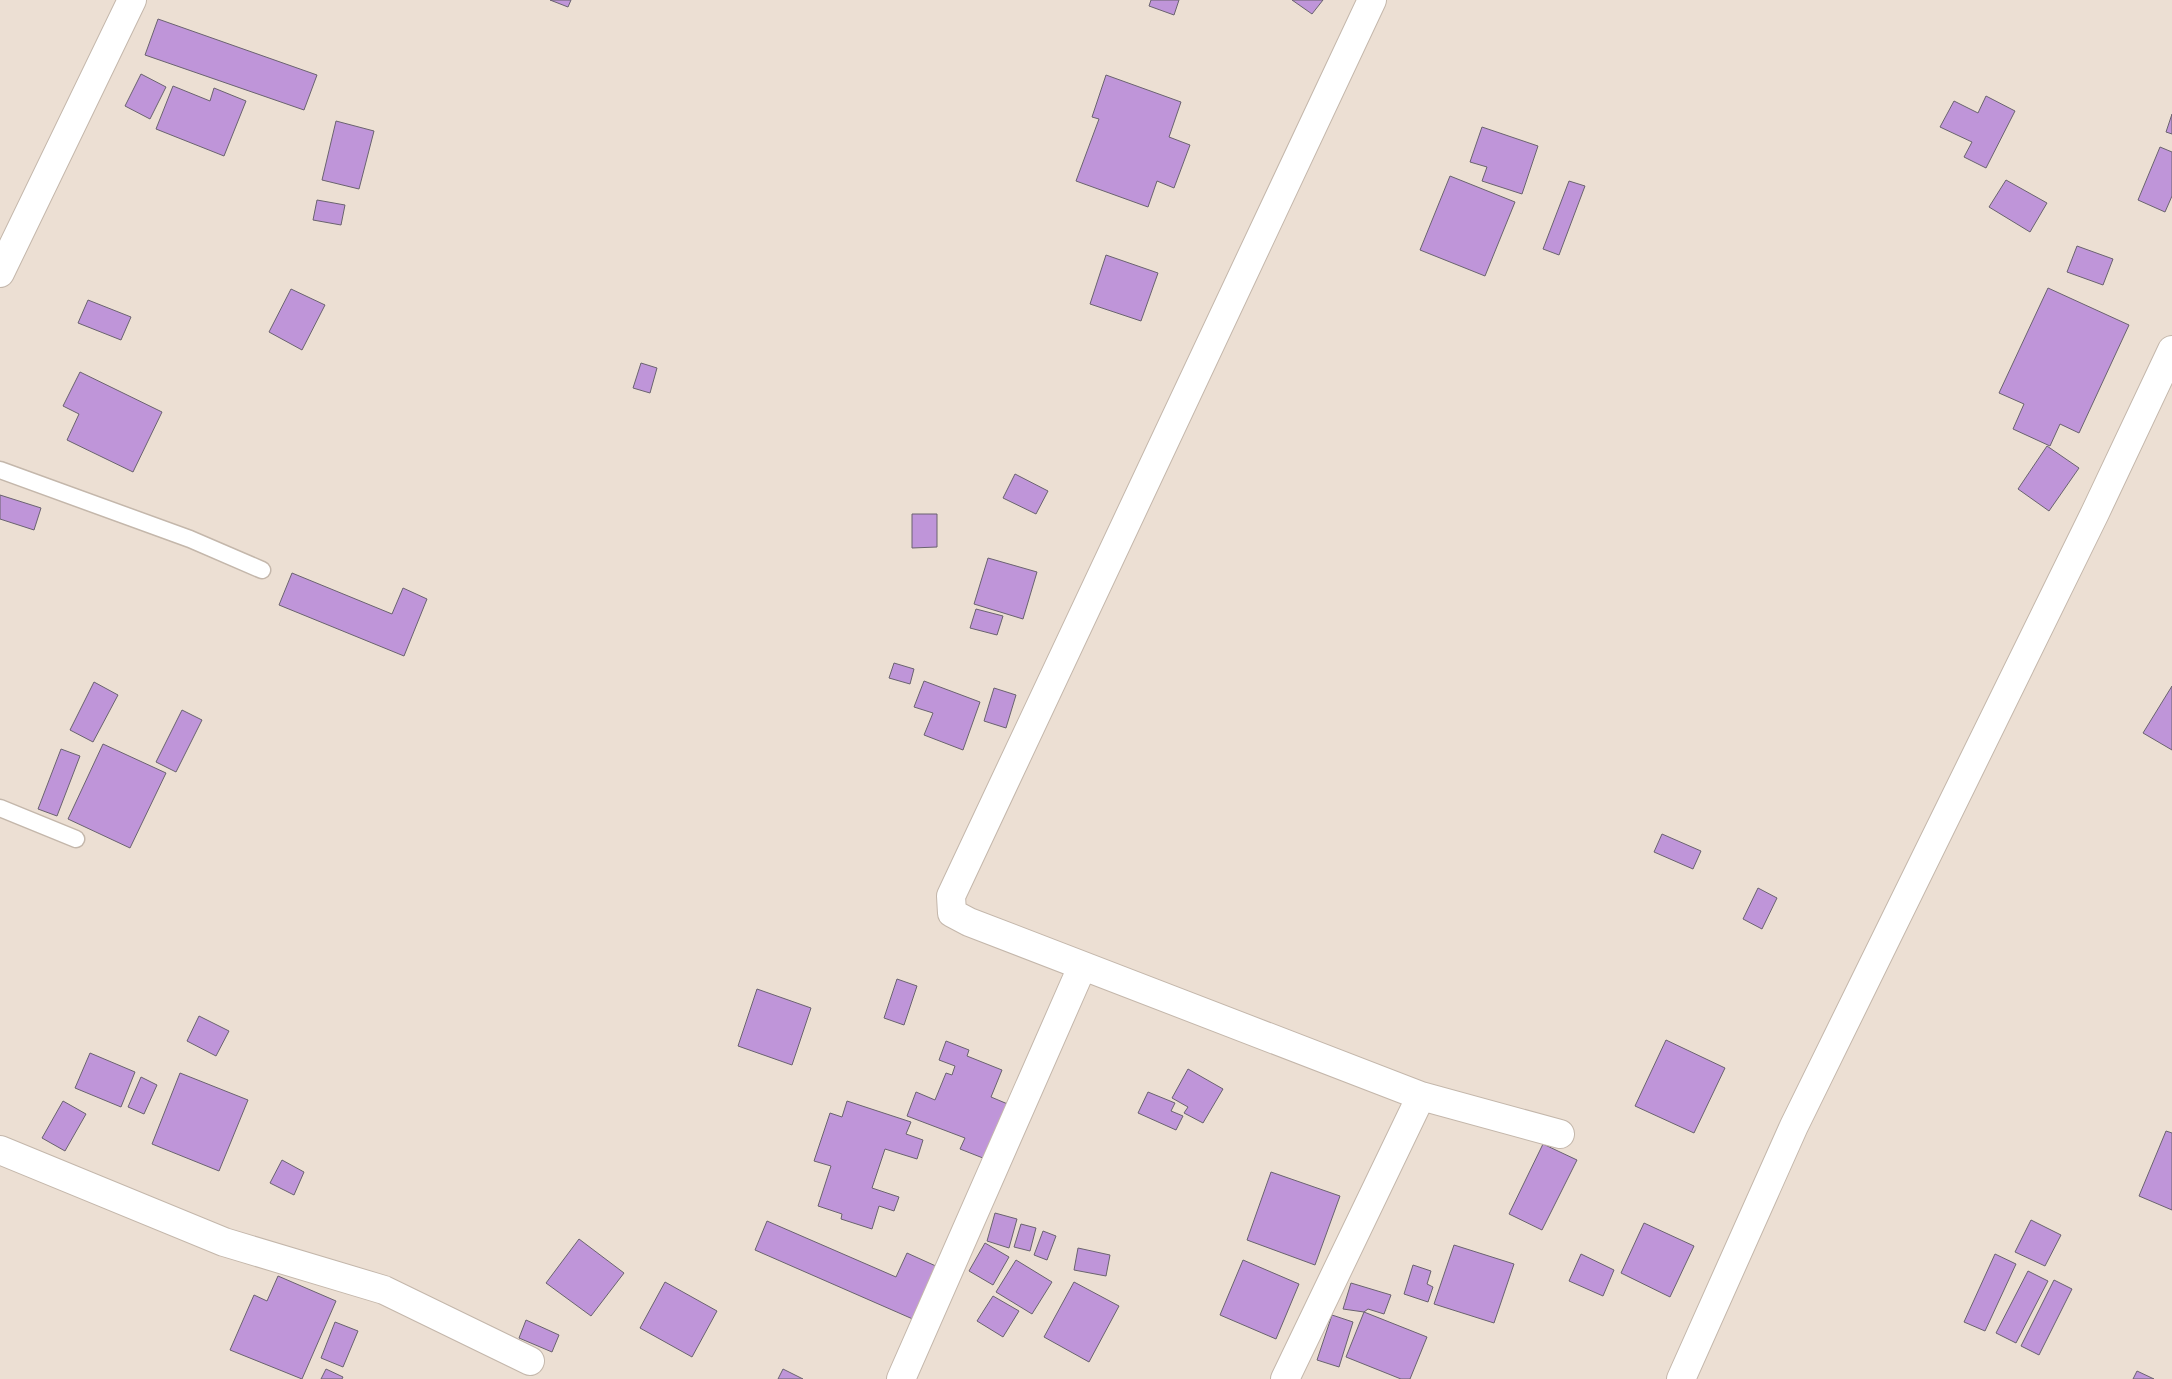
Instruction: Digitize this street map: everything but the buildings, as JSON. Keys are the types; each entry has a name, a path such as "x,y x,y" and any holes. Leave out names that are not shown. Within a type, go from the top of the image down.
{"street":[{"path":"1372,0 950,896 952,913 969,922 1082,967 1421,1096 1560,1134"},
{"path":"0,273 122,3"},
{"path":"1681,1379 1794,1126 2095,513 2172,350"},
{"path":"901,1379 1082,967"},
{"path":"1284,1379 1421,1096"},
{"path":"0,1150 224,1242 384,1290 530,1361"}],"lane":[{"path":"0,470 190,539 262,570"},
{"path":"0,808 76,839"}]}
